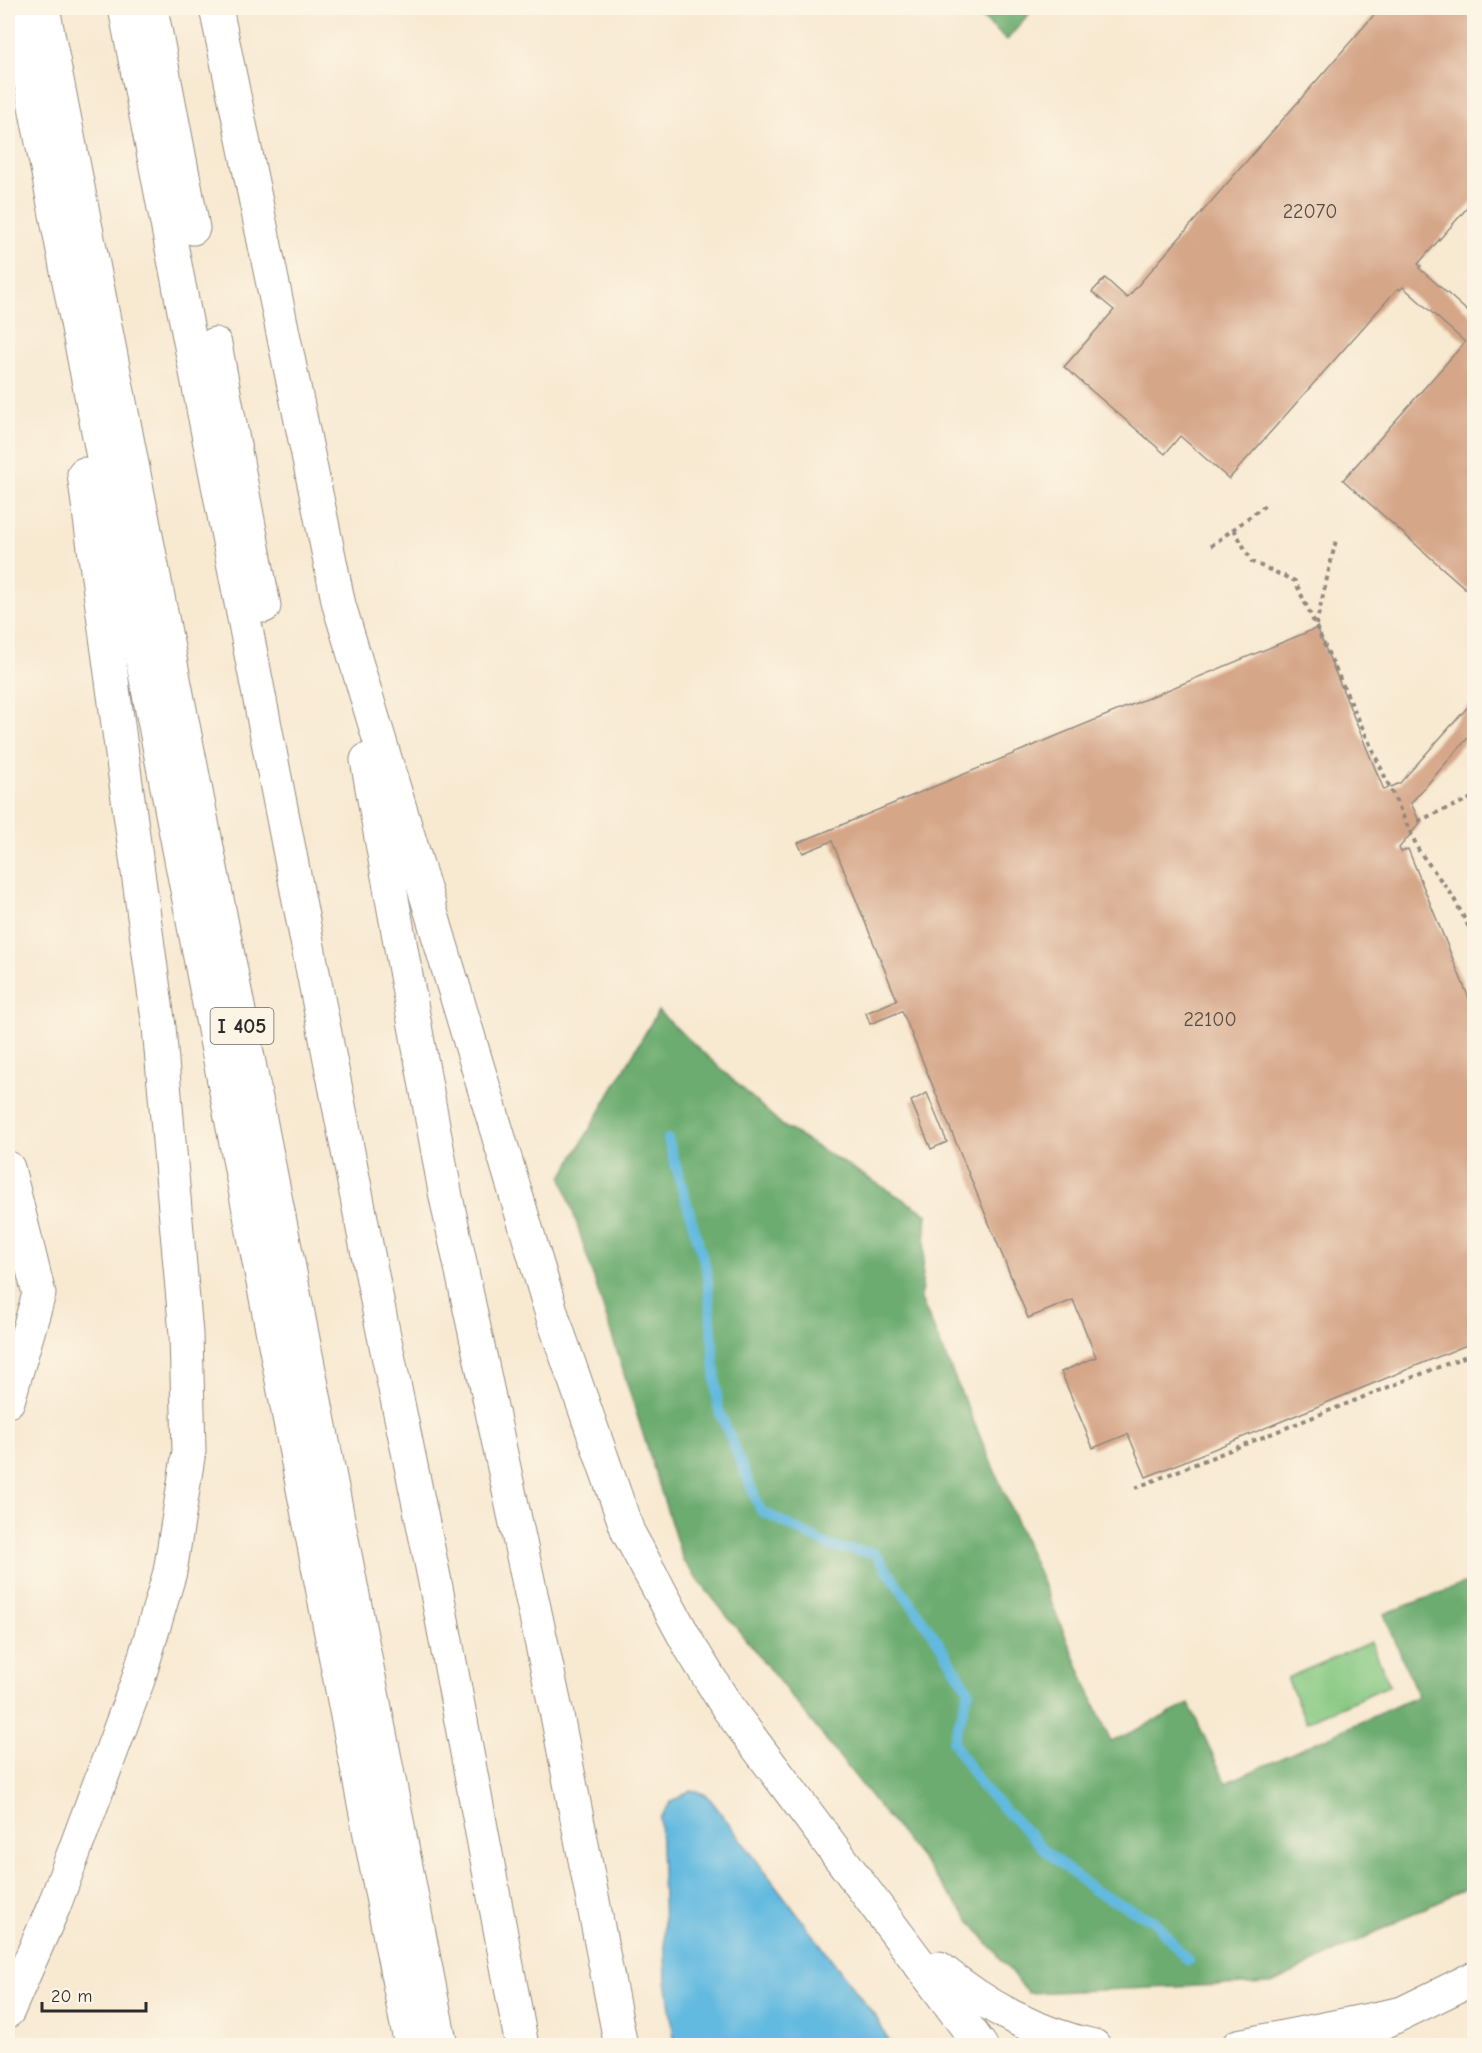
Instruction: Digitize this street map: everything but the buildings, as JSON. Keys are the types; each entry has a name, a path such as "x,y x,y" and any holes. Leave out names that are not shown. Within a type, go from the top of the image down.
{"main road":[{"name":"I 405","path":"16,8 411,2046"},
{"name":"I 405","path":"43,8 441,2046"},
{"path":"125,8 382,1326 434,1577 522,2046"},
{"path":"151,8 538,2046"},
{"path":"216,8 339,605 446,1197 557,1715 621,2046"},
{"path":"8,2011 54,1906 138,1680 170,1572 189,1450 186,1334 159,1027 32,89"},
{"path":"339,605 554,1318 628,1532 689,1645 728,1707 981,2046"},
{"path":"8,1168 39,1294 8,1401"},
{"path":"886,1916 933,1964 974,1996 1018,2022 1064,2039 1094,2046"},
{"path":"1335,2046 1474,1978"},
{"path":"1238,2046 1400,2014"},
{"path":"1369,2046 1400,2014"}],"path":[{"path":"1211,546 1268,502"},
{"path":"1234,528 1252,562 1295,581 1419,851 1452,895 1474,938"},
{"path":"1316,626 1336,540"},
{"path":"1418,821 1474,797"},
{"path":"1135,1488 1474,1353"}],"green space":[{"path":"971,8 1034,8 1007,40"},
{"path":"658,1011 783,1126 927,1214 921,1299 1111,1742 1189,1704 1226,1783 1418,1696 1384,1614 1474,1580 1474,1884 1272,1983 1028,1993 683,1561 562,1177"},
{"path":"1371,1642 1390,1685 1306,1722 1287,1678"}],"water":[{"path":"691,1790 707,1795 879,2022 890,2045 675,2045 666,1979 660,1818 671,1802"}],"waterway":[{"path":"668,1139 707,1272 718,1408 761,1511 832,1547 875,1553 939,1643 969,1691 953,1742 982,1787 1049,1854 1093,1890 1154,1921 1188,1961"}]}
